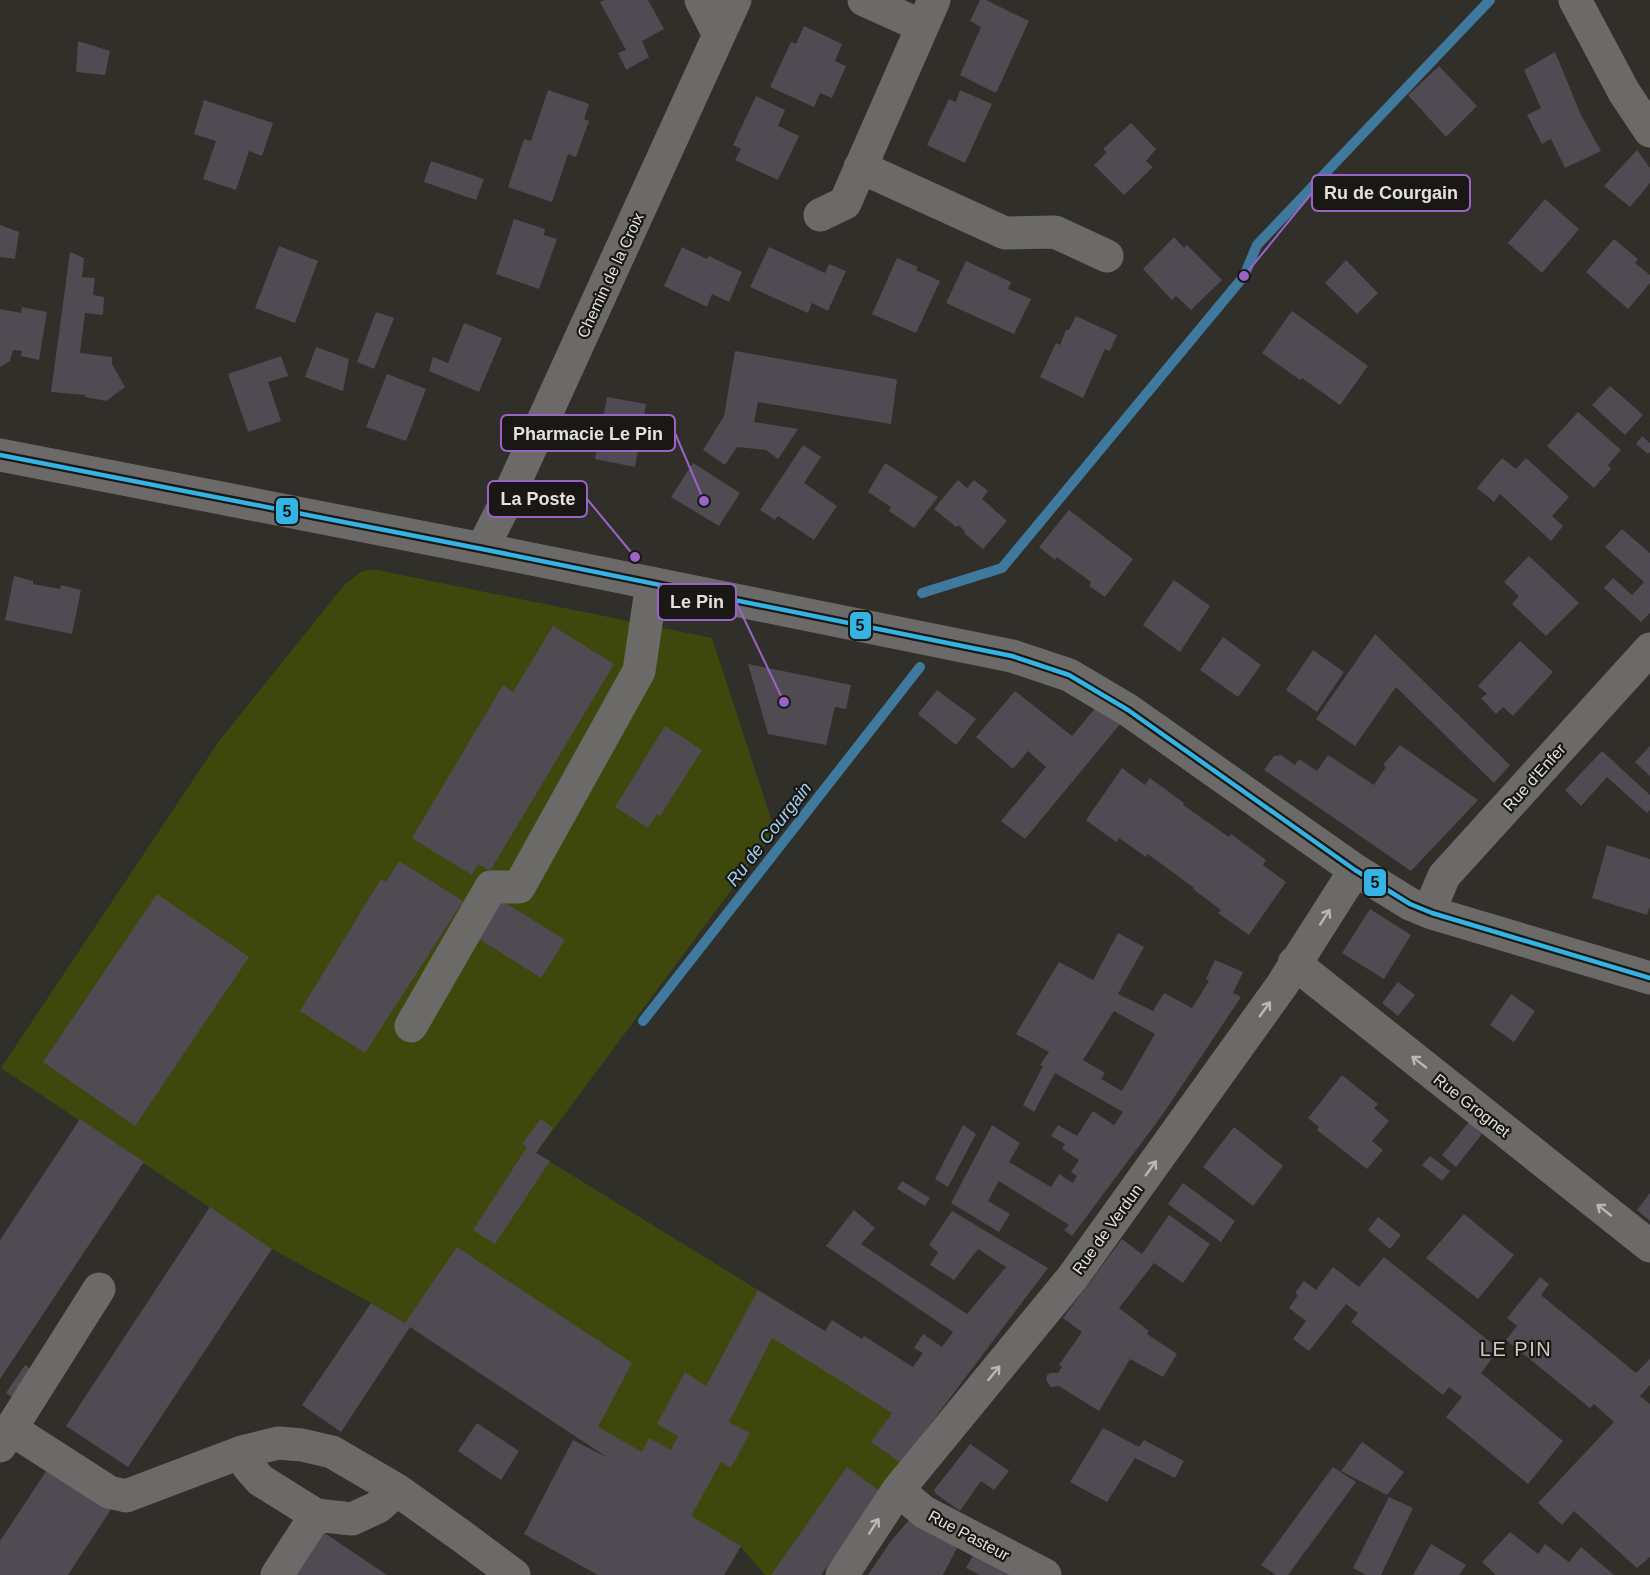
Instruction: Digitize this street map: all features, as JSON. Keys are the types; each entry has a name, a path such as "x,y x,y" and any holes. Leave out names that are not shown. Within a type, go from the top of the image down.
{"street":[{"path":"701,0 719,35"},
{"name":"Chemin de la Croix","path":"482,549 505,504 735,0"},
{"path":"820,215 844,203 928,13 864,0"},
{"path":"1575,0 1624,92 1650,131"},
{"path":"860,167 1005,233 1055,232 1107,256"},
{"path":"0,455 1012,656 1069,675 1128,710 1355,870 1410,904 1432,913 1650,978"},
{"path":"411,1026 491,887 519,887 639,671 652,583"},
{"name":"Rue d'Enfer","path":"1432,913 1436,894 1444,876 1650,649"},
{"name":"Rue de Verdun","path":"842,1575 898,1490 1072,1278 1282,985 1355,870"},
{"name":"Rue Grognet","path":"1294,963 1650,1246"},
{"path":"99,1289 5,1438 109,1492 126,1496 242,1452 278,1443 302,1445 332,1452 397,1490 514,1575"},
{"path":"242,1452 248,1466 260,1480 316,1515 352,1519 378,1507 397,1490"},
{"name":"Rue Pasteur","path":"898,1490 924,1512 1045,1575"},
{"path":"277,1575 316,1515"}],"green space":[{"path":"372,569 712,638 775,831 536,1153 944,1405 821,1575 765,1575 740,1546 691,1517 681,1506 405,1323 272,1249 1,1068 219,741 345,584 361,572"}],"building":[{"path":"604,0 648,0 664,29 642,41 649,57 626,70 618,53 626,50 600,2"},
{"path":"980,0 986,0 1029,21 996,93 960,75 981,27 970,21"},
{"path":"804,26 842,44 835,61 846,66 832,98 820,93 814,107 770,87 791,42 796,44"},
{"path":"78,41 110,51 105,75 76,72"},
{"path":"1555,52 1581,115 1601,151 1565,168 1551,139 1542,144 1527,115 1541,108 1524,70"},
{"path":"1439,66 1477,106 1446,137 1408,95"},
{"path":"548,90 589,104 584,119 589,121 576,157 568,154 552,202 508,187 524,139 531,141"},
{"path":"960,90 992,104 965,163 927,145 949,99 956,102"},
{"path":"756,96 785,110 778,126 799,136 778,180 735,160 741,149 733,145"},
{"path":"204,100 273,123 262,156 249,151 236,190 203,179 216,141 194,134"},
{"path":"1131,123 1156,149 1146,161 1153,167 1124,195 1094,165 1107,152 1103,149"},
{"path":"1637,150 1650,168 1650,183 1630,207 1604,186"},
{"path":"431,161 484,179 476,200 424,182"},
{"path":"1545,199 1579,229 1542,273 1508,243"},
{"path":"514,219 545,229 544,235 557,239 539,289 496,274"},
{"path":"0,225 19,232 15,259 0,257"},
{"path":"1174,237 1184,248 1187,245 1222,280 1191,310 1176,296 1172,300 1143,269"},
{"path":"1614,239 1638,259 1635,263 1650,275 1650,283 1628,309 1586,272"},
{"path":"279,246 318,261 295,323 255,308"},
{"path":"682,247 707,259 709,256 742,272 729,302 712,294 707,307 664,286"},
{"path":"769,247 825,273 829,264 846,271 828,311 812,303 808,313 750,287"},
{"path":"70,252 84,258 82,277 95,278 93,295 104,297 103,315 85,313 80,353 112,357 112,364 125,387 106,401 85,397 85,395 51,392"},
{"path":"897,258 918,267 916,270 940,281 916,333 872,314"},
{"path":"1346,260 1378,293 1357,314 1325,283"},
{"path":"966,261 1011,282 1008,289 1031,299 1014,334 946,303"},
{"path":"22,307 47,312 39,360 21,356 22,351 13,350 10,361 0,367 0,309 21,313"},
{"path":"1292,311 1368,366 1340,405 1262,353"},
{"path":"376,312 394,318 374,369 357,362"},
{"path":"1076,316 1117,335 1110,351 1105,349 1083,398 1040,377 1056,343 1060,345 1066,330 1069,330"},
{"path":"464,323 502,338 479,392 429,371 433,357 448,363"},
{"path":"316,347 349,359 343,391 305,377"},
{"path":"735,351 895,379 897,380 891,424 758,402 754,422 798,429 778,459 766,450 737,447 725,465 703,450 724,416"},
{"path":"281,356 288,376 268,382 281,421 248,432 228,374"},
{"path":"387,374 426,389 406,441 366,427"},
{"path":"1610,386 1643,415 1625,435 1592,405"},
{"path":"607,397 646,404 635,467 595,459"},
{"path":"1578,412 1621,450 1608,465 1611,469 1594,488 1547,446"},
{"path":"1642,436 1650,443 1648,454 1636,444"},
{"path":"803,445 821,457 804,483 837,506 814,540 778,516 775,520 760,510"},
{"path":"1502,458 1516,469 1526,458 1569,497 1552,516 1563,526 1551,541 1500,494 1494,502 1477,488"},
{"path":"693,463 740,493 719,526 671,497"},
{"path":"885,463 938,497 914,528 889,511 891,507 868,492"},
{"path":"958,480 967,488 974,480 988,491 982,499 1007,521 983,549 958,525 956,527 934,509"},
{"path":"1069,510 1133,559 1105,597 1089,586 1091,582 1057,557 1055,560 1039,547"},
{"path":"1622,529 1650,553 1650,613 1641,622 1604,588 1613,578 1632,595 1644,582 1605,547"},
{"path":"1529,556 1579,603 1546,636 1512,604 1519,596 1504,582"},
{"path":"14,576 33,581 33,584 60,589 61,585 81,590 72,634 5,620"},
{"path":"1174,580 1210,606 1180,652 1143,625"},
{"path":"553,626 614,664 490,871 478,864 472,875 412,838 503,685 513,692"},
{"path":"1375,634 1510,765 1494,783 1396,687 1355,746 1316,719"},
{"path":"1223,637 1261,665 1238,697 1200,670"},
{"path":"1520,641 1553,672 1513,716 1503,707 1496,714 1481,698 1487,694 1478,686"},
{"path":"1313,650 1344,672 1317,712 1286,690"},
{"path":"748,664 851,685 846,709 835,707 826,745 768,734"},
{"path":"937,690 976,719 956,745 918,714"},
{"path":"1015,691 1072,736 1097,706 1121,723 1025,839 1001,821 1046,767 1028,751 1013,769 976,737"},
{"path":"665,726 702,750 660,816 657,814 648,828 615,807"},
{"path":"1400,745 1478,800 1411,871 1264,770 1274,756 1281,755 1295,765 1299,759 1317,771 1328,755 1374,785 1386,767 1383,765"},
{"path":"1650,746 1650,776 1635,762"},
{"path":"1602,751 1650,795 1650,810 1647,813 1607,777 1581,806 1565,790"},
{"path":"1122,768 1145,785 1150,778 1184,803 1183,805 1229,837 1231,834 1266,860 1263,865 1286,882 1249,935 1218,913 1221,910 1194,888 1148,854 1146,857 1119,838 1116,842 1086,820"},
{"path":"1607,845 1650,859 1650,906 1647,915 1592,898"},
{"path":"399,861 463,901 365,1053 300,1011 381,879 386,882"},
{"path":"157,894 249,957 135,1126 43,1062"},
{"path":"499,899 565,940 541,978 476,937"},
{"path":"1370,909 1411,935 1384,979 1342,953"},
{"path":"1118,933 1144,947 1118,994 1153,1011 1164,993 1192,1008 1209,981 1206,979 1215,960 1243,972 1233,993 1241,997 1163,1114 1072,1236 1064,1230 1069,1225 999,1181 988,1201 1010,1214 999,1232 951,1203 992,1125 1020,1143 1009,1162 1051,1187 1059,1174 1073,1183 1077,1176 1071,1172 1079,1160 1062,1149 1065,1144 1051,1136 1058,1125 1077,1136 1093,1111 1114,1125 1123,1112 1055,1073 1034,1112 1023,1105 1043,1066 1040,1065 1049,1052 1016,1034 1059,962 1093,980","holes":["1114,1011 1155,1034 1122,1091 1101,1079 1105,1073 1083,1060"]},
{"path":"1398,982 1415,995 1398,1016 1382,1003"},
{"path":"1511,994 1535,1011 1514,1042 1490,1025"},
{"path":"1342,1075 1378,1104 1374,1108 1389,1121 1372,1141 1383,1150 1367,1169 1317,1130 1319,1127 1308,1118"},
{"path":"80,1119 144,1162 0,1379 0,1240"},
{"path":"541,1119 553,1128 536,1153 550,1161 495,1244 473,1230 527,1147 522,1144"},
{"path":"1469,1122 1482,1134 1456,1167 1442,1155"},
{"path":"963,1125 976,1134 948,1187 935,1179"},
{"path":"1234,1127 1283,1166 1253,1206 1203,1167"},
{"path":"1430,1156 1450,1171 1442,1181 1422,1165"},
{"path":"902,1181 930,1198 925,1206 897,1189"},
{"path":"1183,1183 1235,1221 1221,1242 1168,1204"},
{"path":"1650,1193 1650,1221 1637,1210"},
{"path":"210,1207 272,1249 128,1467 66,1426"},
{"path":"854,1210 875,1228 861,1244 967,1314 1006,1267 978,1249 954,1280 930,1265 938,1252 929,1245 952,1211 1048,1268 901,1463 871,1442 892,1413 772,1338 729,1422 750,1433 731,1468 721,1462 691,1516 741,1546 724,1575 598,1575 524,1534 573,1440 608,1458 410,1327 341,1432 302,1405 371,1303 405,1323 457,1247 632,1363 598,1427 642,1452 649,1438 671,1450 678,1436 657,1424 685,1372 706,1386 758,1290 825,1331 832,1320 862,1339 864,1336 913,1367 923,1353 914,1348 923,1334 942,1347 953,1332 826,1246"},
{"path":"1464,1214 1514,1255 1478,1299 1426,1258"},
{"path":"1169,1215 1210,1244 1183,1283 1154,1263 1119,1308 1149,1331 1147,1334 1177,1354 1163,1377 1130,1359 1099,1411 1059,1386 1051,1387 1046,1380 1047,1375 1058,1373 1062,1367 1059,1365 1082,1332 1063,1318 1122,1239 1142,1254"},
{"path":"1378,1217 1401,1235 1390,1249 1368,1230"},
{"path":"1384,1257 1499,1349 1481,1373 1563,1441 1528,1484 1446,1417 1462,1397 1449,1387 1443,1395 1351,1322 1358,1313 1346,1304 1309,1351 1293,1339 1306,1321 1289,1308 1298,1295 1295,1293 1304,1281 1316,1290 1333,1267 1359,1287"},
{"path":"1540,1277 1549,1284 1541,1295 1636,1373 1650,1359 1650,1385 1640,1396 1650,1404 1650,1557 1637,1568 1574,1511 1562,1525 1538,1503 1614,1422 1594,1404 1590,1408 1506,1340 1517,1326 1507,1318"},
{"path":"25,1365 42,1376 23,1404 6,1393"},
{"path":"477,1423 519,1451 501,1480 458,1451"},
{"path":"1103,1428 1139,1447 1144,1440 1184,1461 1175,1478 1135,1458 1107,1502 1070,1482"},
{"path":"1362,1442 1404,1472 1387,1495 1341,1471"},
{"path":"970,1444 1009,1471 994,1490 981,1481 960,1511 936,1494 934,1490"},
{"path":"49,1467 112,1508 68,1575 0,1575 0,1541"},
{"path":"847,1467 881,1492 821,1575 771,1575"},
{"path":"1333,1467 1356,1482 1288,1575 1276,1575 1261,1565"},
{"path":"1389,1497 1413,1508 1381,1575 1366,1575 1353,1568"},
{"path":"916,1512 959,1544 943,1575 868,1575 891,1541"},
{"path":"323,1532 387,1575 294,1575"},
{"path":"1510,1532 1538,1554 1545,1544 1569,1562 1581,1547 1614,1575 1496,1575 1482,1562"},
{"path":"1431,1544 1466,1565 1459,1575 1413,1575"},
{"path":"975,1552 1023,1575 980,1575 966,1568"}],"waterway":[{"name":"Ru de Courgain","path":"922,593 1002,568 1244,276 1257,245 1490,0"},
{"name":"Ru de Courgain","path":"643,1021 920,667"}],"transit line":[{"name":"5","path":"0,455 1012,656 1069,675 1128,710 1355,870 1410,904 1432,913 1650,978"}],"place":[{"name":"Ru de Courgain","path":"1244,276"},
{"name":"Pharmacie Le Pin","path":"704,501"},
{"name":"La Poste","path":"635,557"},
{"name":"Le Pin","path":"784,702"}],"district":[{"name":"LE PIN","path":"1516,1349"}]}
